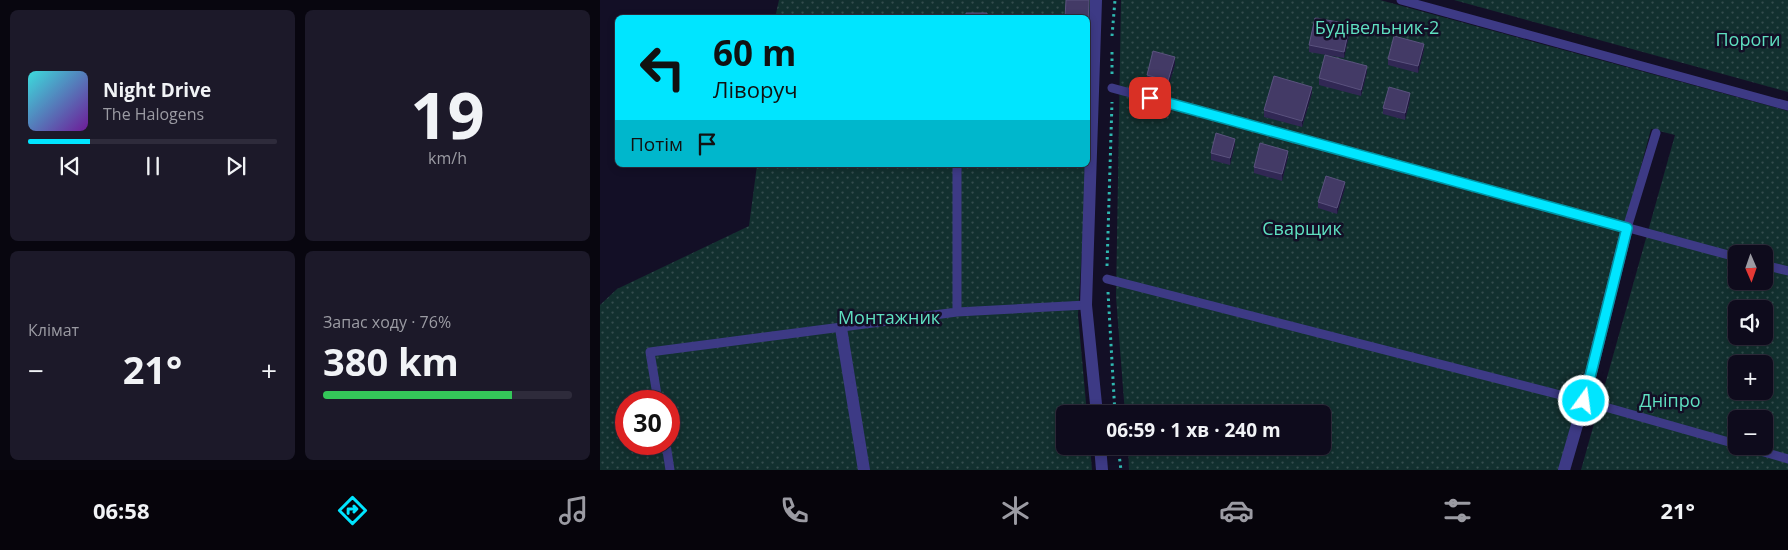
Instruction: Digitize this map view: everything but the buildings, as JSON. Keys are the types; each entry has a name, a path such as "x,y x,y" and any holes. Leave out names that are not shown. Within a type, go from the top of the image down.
{"street":[{"path":"1096,0 1086,305 1096,405"},
{"path":"1564,470 1584,401 1627,228"},
{"path":"841,328 864,470"},
{"path":"1101,455 1102,470"}],"lane":[{"path":"1401,0 1788,106"},
{"path":"1112,88 1728,255"},
{"path":"1627,228 1656,133"},
{"path":"957,167 957,312"},
{"path":"1773,267 1788,271"},
{"path":"1107,278 1584,401 1728,442"},
{"path":"656,390 650,352 957,312 1086,305"},
{"path":"668,455 670,470"},
{"path":"1773,455 1788,459"}],"path":[{"path":"1114,405 1107,278 1112,45 1115,0"},
{"path":"1119,455 1121,470"}],"green space":[{"path":"779,0 1092,0 1090,75 1090,15 776,15"},
{"name":"Сварщик","path":"1121,0 1380,0 1788,111 1788,470 1581,470 1675,135 1651,129 1560,470 1129,470 1128,455 1331,455 1331,405 1124,405 1116,297"},
{"name":"Пороги","path":"1454,0 1788,0 1788,92"},
{"name":"Монтажник","path":"757,167 1087,167 1078,315 1086,405 1056,405 1056,455 1091,455 1092,470 600,470 600,305 617,289 749,226"}],"route":[{"path":"1150,98 1627,228 1584,401"}],"park label":[{"name":"Будівельник-2","path":"1377,28"},
{"name":"Дніпро","path":"1670,401"}]}
